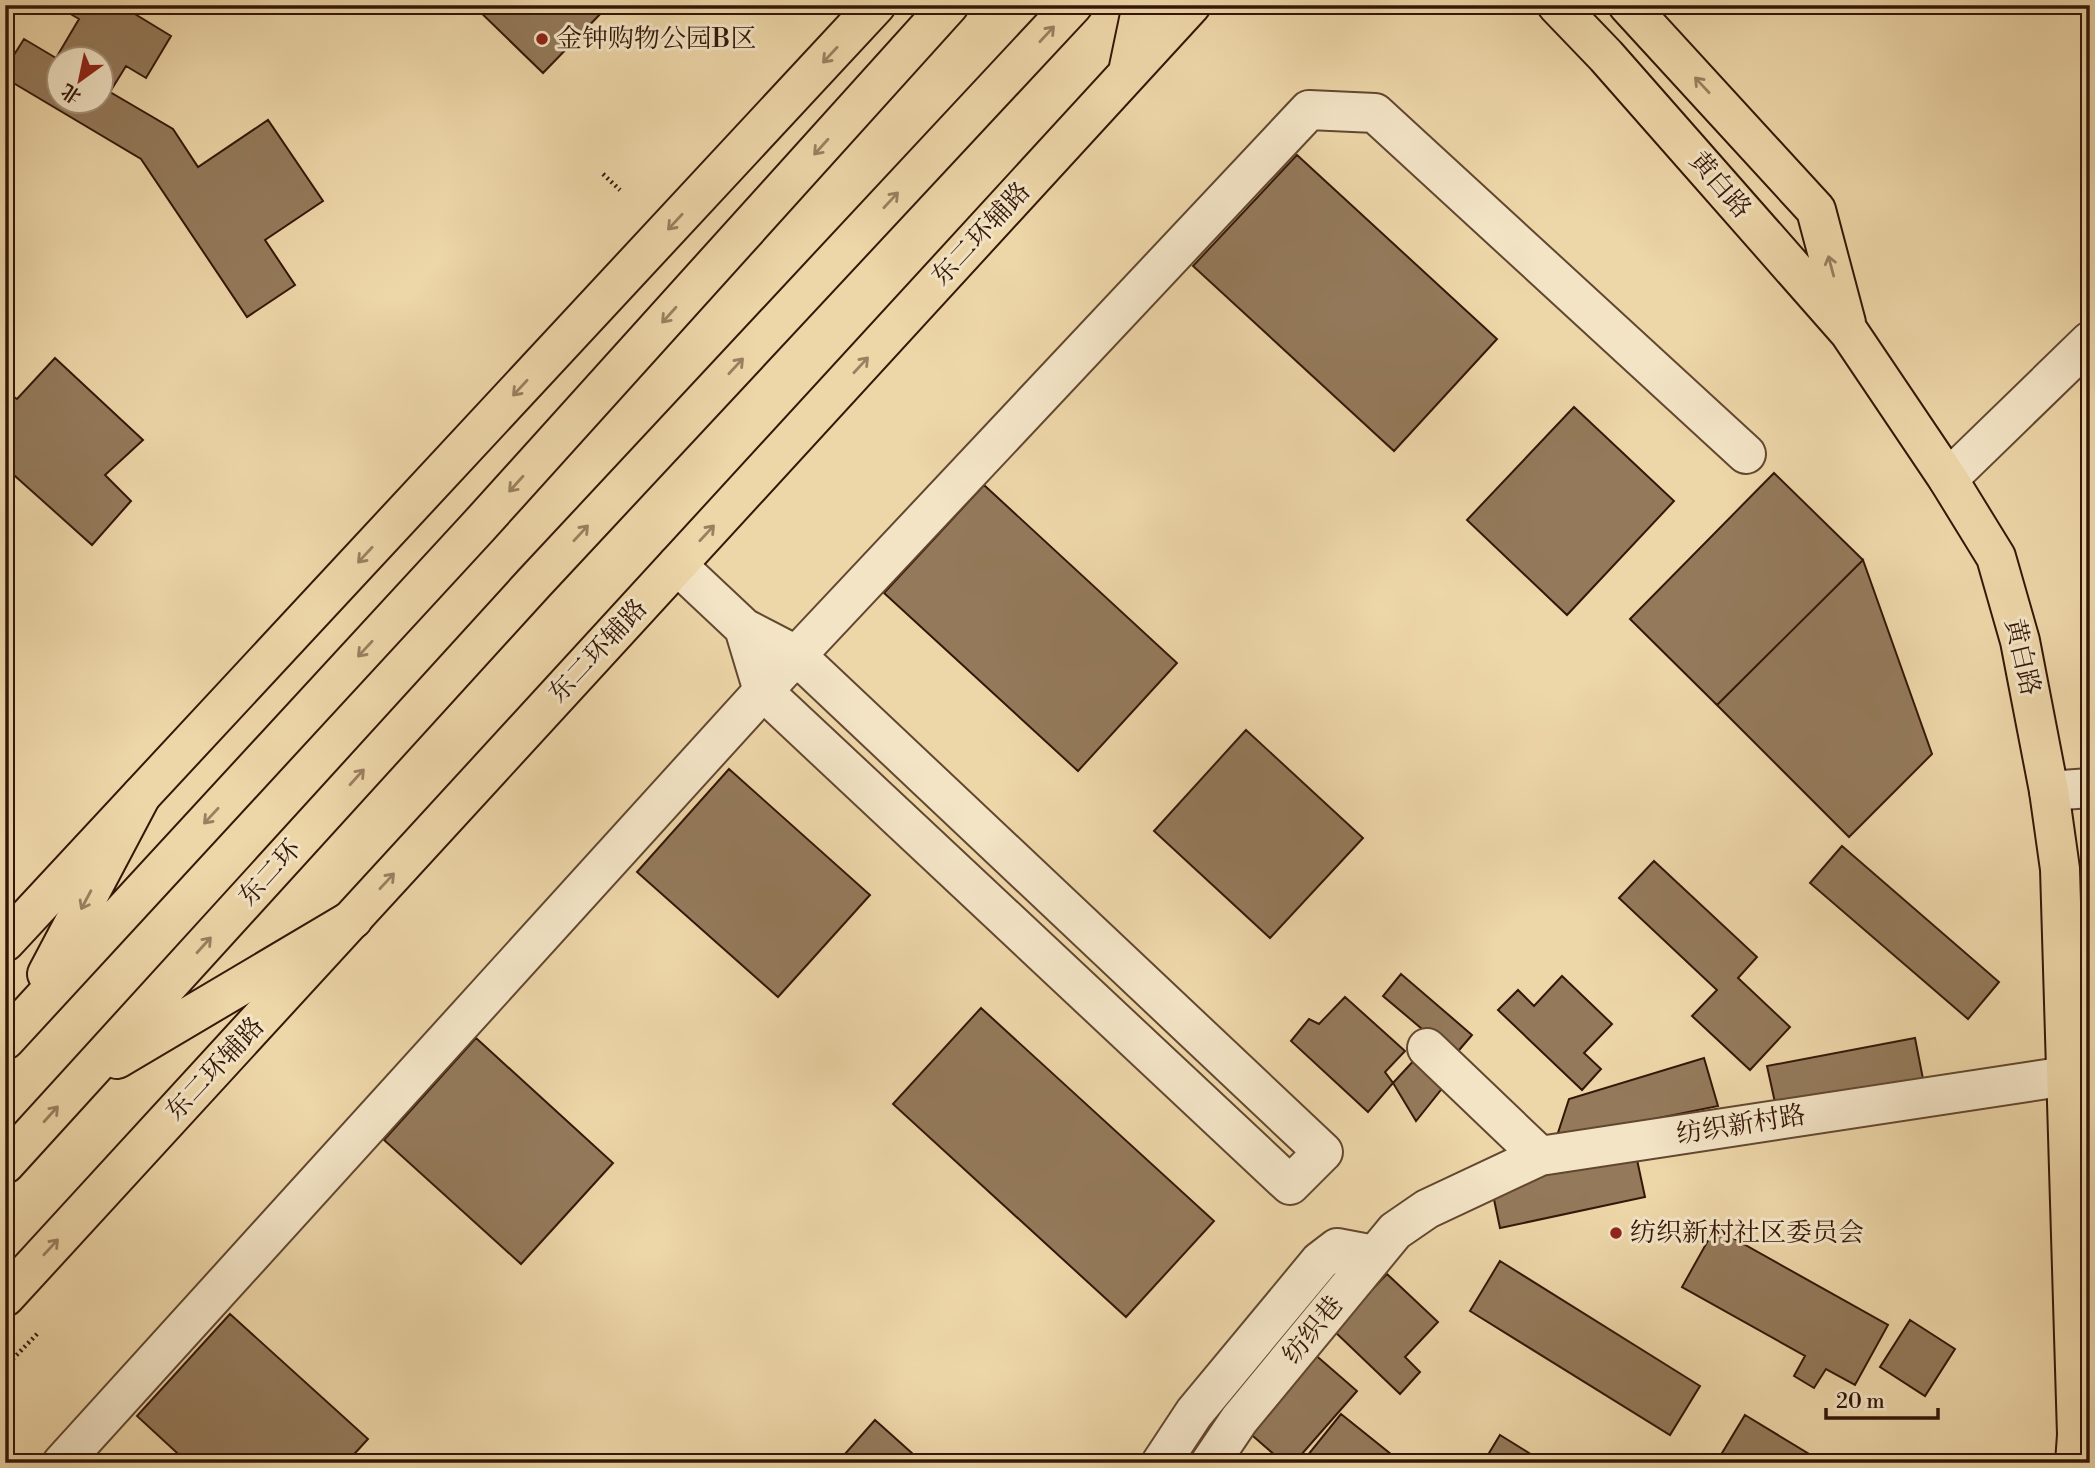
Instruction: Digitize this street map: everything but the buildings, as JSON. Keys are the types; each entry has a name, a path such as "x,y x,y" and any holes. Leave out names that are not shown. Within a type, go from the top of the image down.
{"main road":[{"path":"5,942 876,5"},
{"path":"14,1030 478,527 949,5"},
{"name":"东二环","path":"5,1164 534,583 1073,5"},
{"path":"1128,74 1142,5"},
{"name":"东二环辅路","path":"5,1297 1191,5"},
{"name":"黄白路","path":"1557,5 1606,56 1849,332 1948,479 1996,556 2020,641 2049,791 2060,869 2067,1076 2080,1184 2075,1463"},
{"path":"1628,5 1816,209 1849,332"},
{"path":"14,1030 141,796"},
{"path":"82,1080 353,919"}],"street":[{"path":"62,1463 796,655 1309,110 1375,113 1746,454"},
{"path":"1948,479 2090,341"},
{"path":"677,565 744,628 796,655 1322,1152 1290,1185 763,691 744,628"},
{"path":"2049,791 2090,788"},
{"path":"1427,1048 1540,1156"},
{"name":"纺织新村路","path":"1427,1209 1540,1156 2067,1076"},
{"name":"纺织巷","path":"1210,1463 1239,1420 1374,1255 1395,1231 1427,1209"},
{"path":"1161,1463 1194,1413 1320,1261 1337,1248 1374,1255"}],"path":[{"path":"603,174 620,190"},
{"path":"5,1367 39,1332"}],"place":[{"name":"金钟购物公园B区","path":"542,39"},
{"name":"纺织新村社区委员会","path":"1616,1233"}]}
